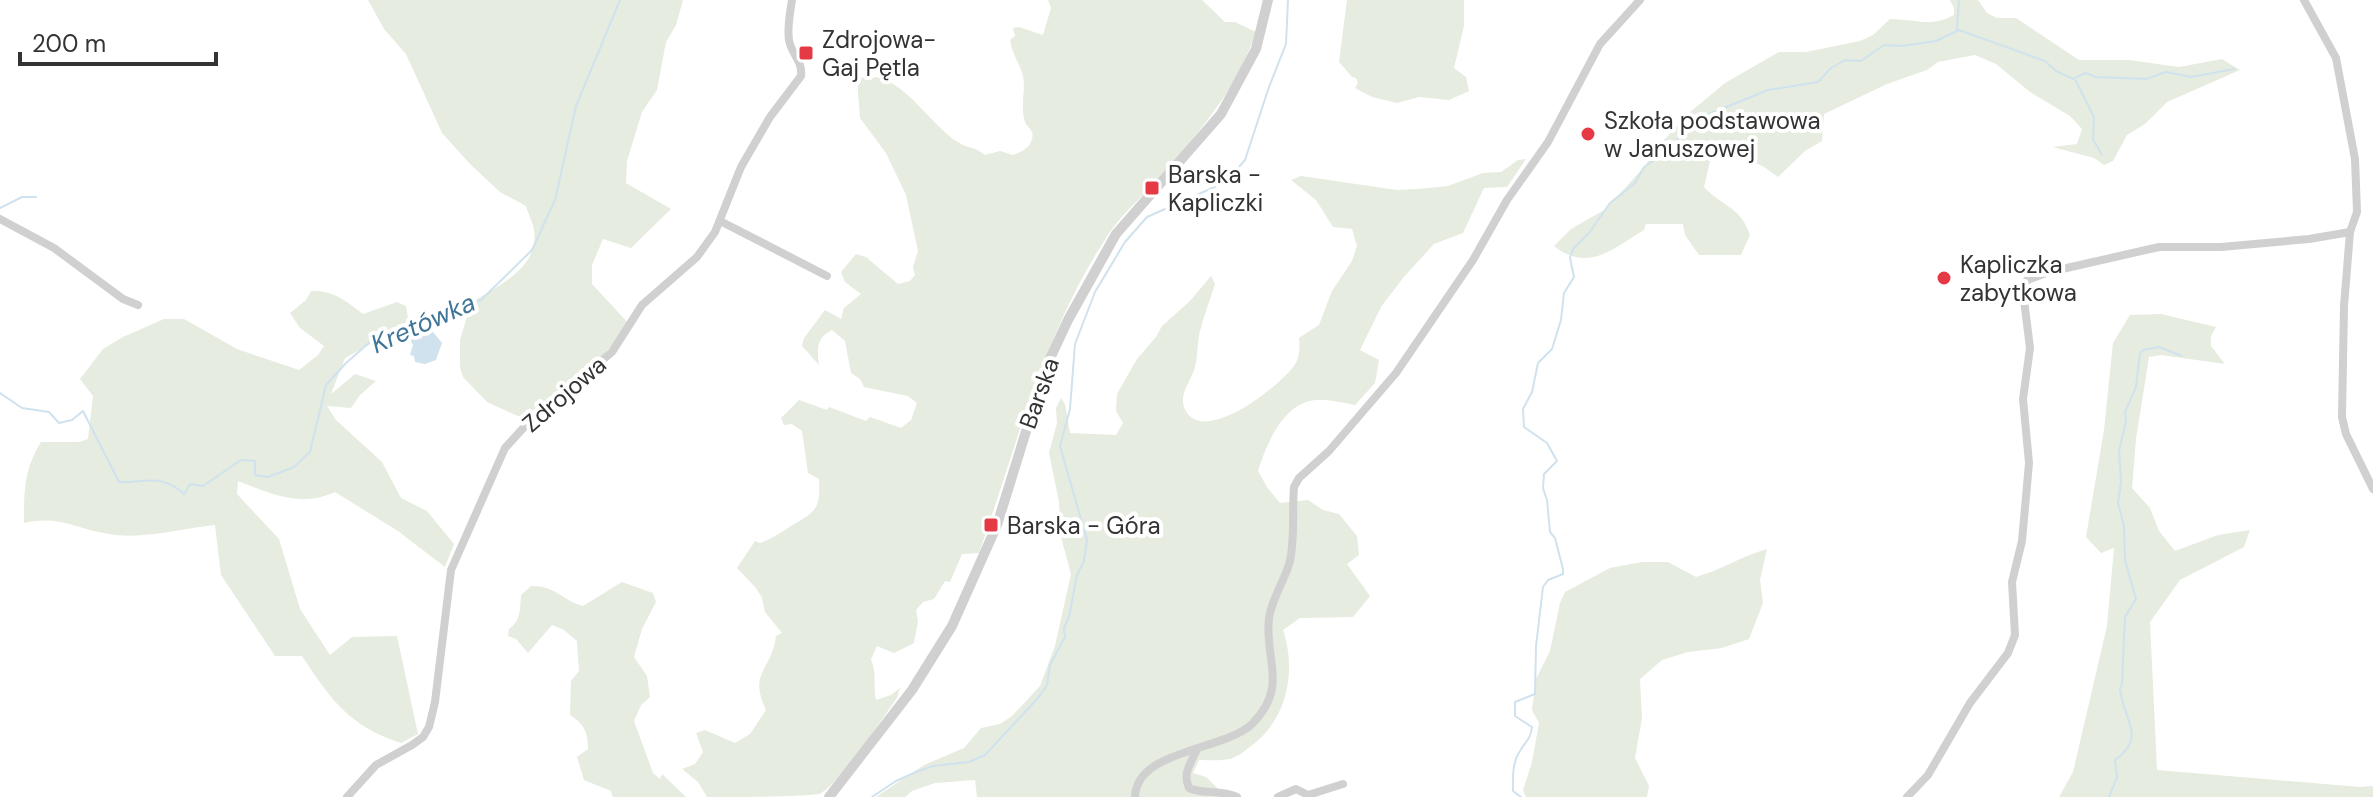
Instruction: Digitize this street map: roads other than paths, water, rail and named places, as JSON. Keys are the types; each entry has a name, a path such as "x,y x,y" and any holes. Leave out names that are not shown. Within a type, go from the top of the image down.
{"street":[{"name":"Zdrojowa","path":"347,797 376,765 412,745 423,737 429,727 435,702 451,570 505,448 526,425 612,352 642,305 697,257 720,221 741,167 770,117 801,76 802,68 788,37 792,0"},
{"name":"Barska","path":"829,797 906,698 951,629 997,525 1046,367 1068,320 1116,234 1207,132 1232,96 1256,49 1268,0"},
{"path":"1135,797 1138,783 1150,770 1180,752 1239,735 1264,711 1275,675 1269,619 1292,551 1294,487 1396,373 1548,142 1600,44 1640,0"},
{"path":"2304,0 2336,58 2355,159 2357,212 2350,232 2342,417 2346,434 2373,489"},
{"path":"0,219 54,248 123,299 138,305"},
{"path":"720,221 827,276"},
{"path":"1907,797 1928,775 1970,703 2008,653 2015,635 2012,582 2026,512 2029,463 2023,399 2030,348 2023,292 2027,280 2049,272 2159,247 2221,247 2350,232"},
{"path":"1197,749 1186,769 1184,779 1189,788 1223,791 1237,797"},
{"path":"1278,797 1296,789 1310,796 1343,784"}],"water":[{"path":"409,323 422,324 425,328 423,333 433,332 442,343 436,360 425,364 415,362 414,356 410,355 413,345 408,336 411,332"}],"waterway":[{"name":"Kretówka","path":"0,393 22,408 49,412 59,423 72,420 83,411 119,482 160,481 184,494 190,484 203,486 241,460 255,461 255,475 268,477 294,467 310,452 326,385 346,363 370,342 481,300 532,250 555,200 576,106 620,0"},
{"path":"872,797 916,772 933,766 969,762 985,755 1047,685 1050,665 1065,637 1064,628 1077,575 1084,561 1087,540 1060,446 1070,409 1075,344 1095,292 1125,242 1147,217 1226,182 1245,160 1286,44 1288,0"},
{"path":"1957,30 1959,0"},
{"path":"1521,797 1513,791 1514,765 1532,727 1515,716 1515,702 1535,694 1536,646 1543,587 1548,580 1563,574 1555,538 1550,532 1543,488 1544,474 1557,461 1547,443 1524,427 1523,409 1532,392 1538,363 1552,349 1561,320 1564,293 1574,277 1570,258 1573,249 1589,233 1610,203 1635,183 1644,167 1668,151 1692,121 1768,90 1818,82 1831,68 1845,60 1861,61 1884,45 1936,41 1959,30 2045,61 2056,71 2073,79 2086,73 2096,77 2146,79 2166,72 2191,77 2234,69"},
{"path":"2076,81 2094,117 2093,139 2102,155"},
{"path":"0,208 22,197 36,197"},
{"path":"2109,797 2117,777 2115,760 2125,751 2132,735 2120,689 2125,617 2136,599 2125,560 2124,526 2118,503 2121,482 2119,451 2125,412 2136,387 2143,350 2159,347 2182,356"}],"place":[{"name":"Zdrojowa- Gaj Pętla","path":"806,53"},
{"name":"Szkoła podstawowa w Januszowej","path":"1588,134"},
{"name":"Barska - Kapliczki","path":"1152,188"},
{"name":"Kapliczka zabytkowa","path":"1944,278"},
{"name":"Barska - Góra","path":"991,525"}]}
